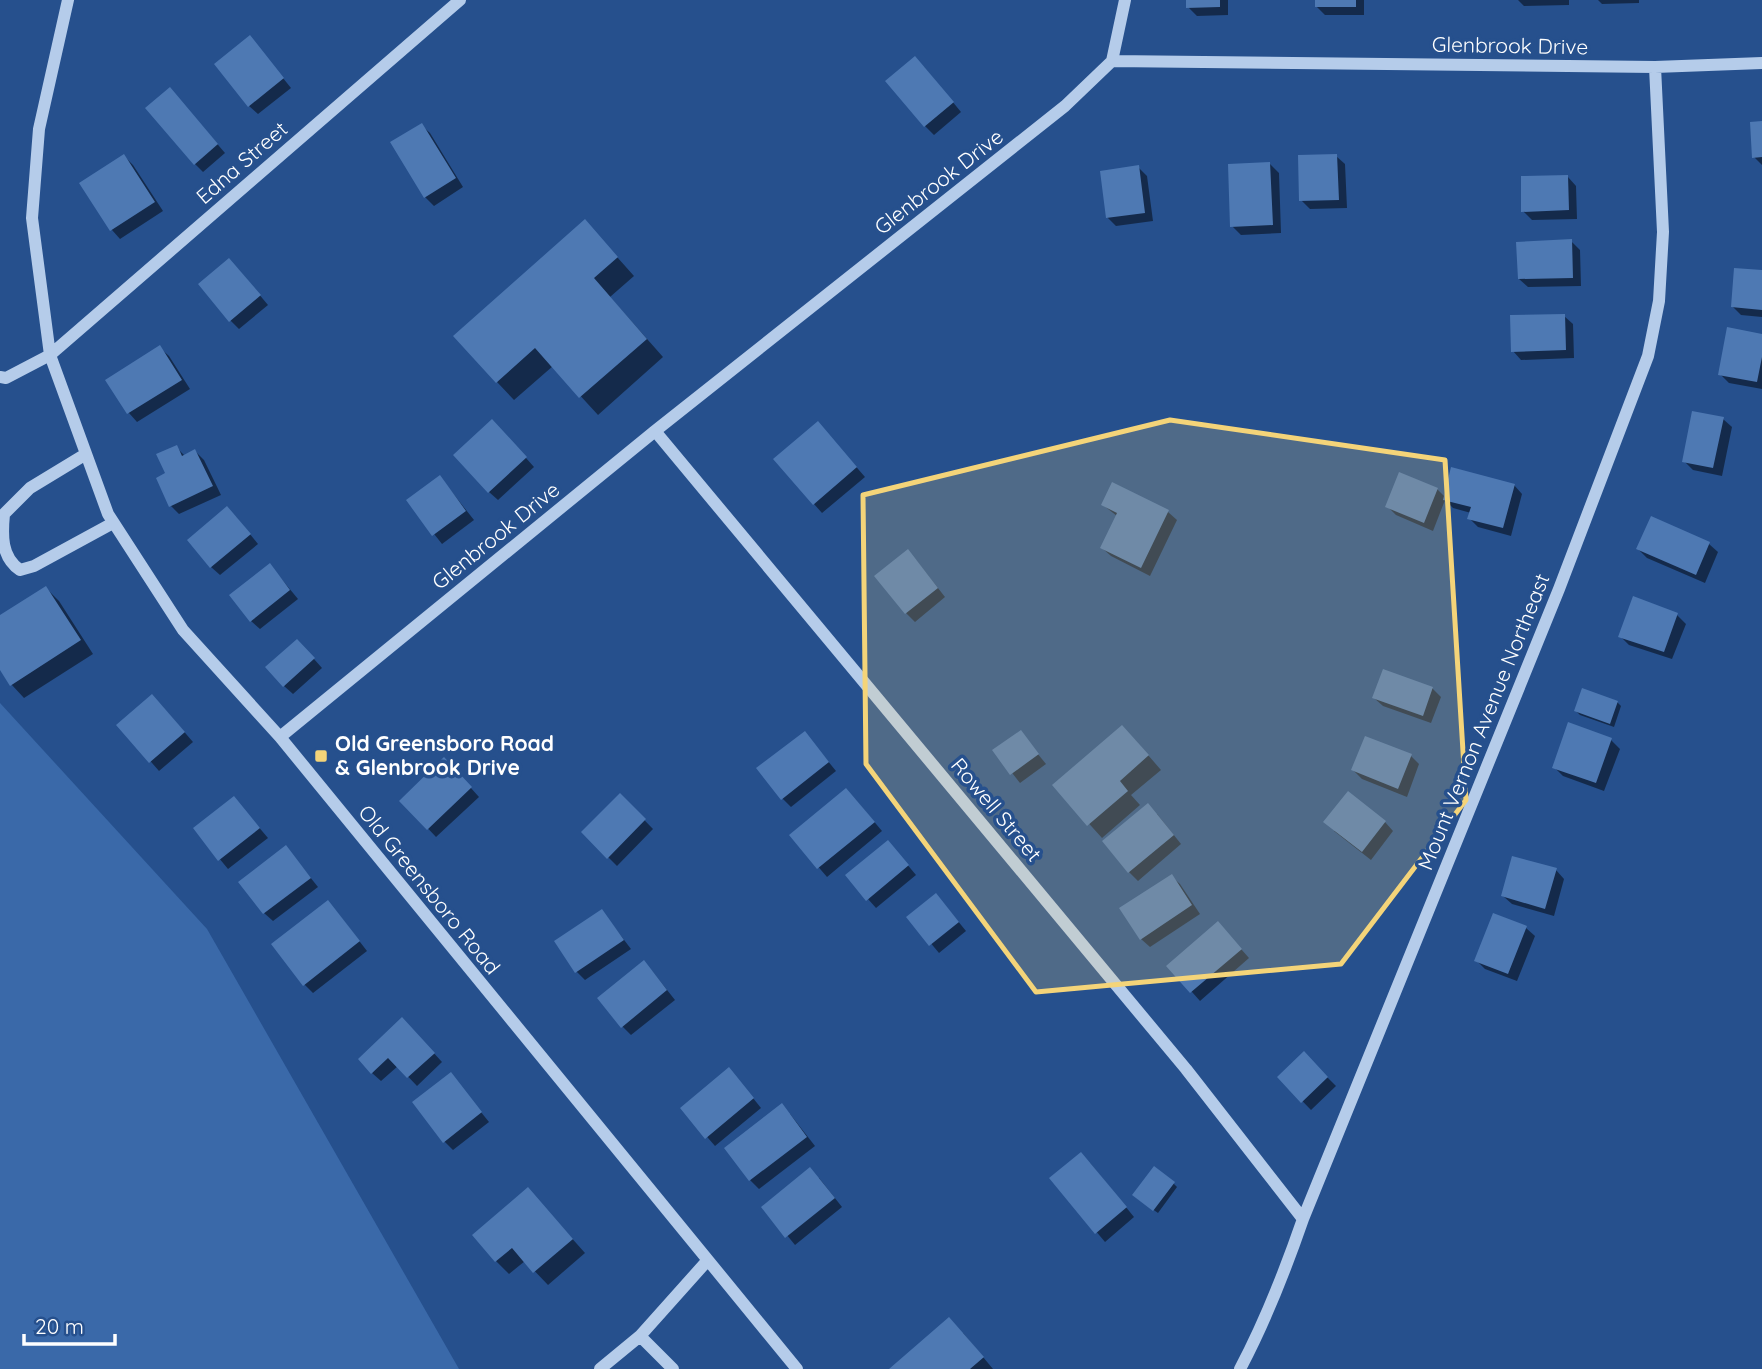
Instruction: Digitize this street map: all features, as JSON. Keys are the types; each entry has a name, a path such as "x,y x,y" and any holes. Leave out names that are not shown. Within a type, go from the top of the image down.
{"street":[{"name":"Old Greensboro Road","path":"68,0 39,129 32,218 50,355 113,523 183,630 280,737 797,1369"},
{"name":"Edna Street","path":"0,377 6,378 50,355 460,0"},
{"path":"1112,61 1125,0"},
{"name":"Glenbrook Drive","path":"280,737 655,431 1065,106 1112,61 1655,67 1762,63"},
{"name":"Mount Vernon Avenue Northeast","path":"1240,1369 1261,1330 1282,1279 1303,1219 1559,589 1648,356 1660,301 1663,232 1655,67"},
{"name":"Rowell Street","path":"655,431 1177,1058 1303,1219"},
{"path":"86,454 30,488 4,514 2,542 14,566 20,570 34,566 113,523"},
{"path":"600,1369 640,1336 707,1261"},
{"path":"640,1336 673,1369"}],"highlighted area":[{"path":"1170,420 1445,460 1466,800 1341,964 1036,992 866,764 863,495"}],"shaded area":[{"path":"0,703 207,929 459,1369 0,1369"}],"building":[{"path":"1186,0 1220,0 1220,7 1186,8"},
{"path":"1315,0 1356,0 1356,7 1315,7"},
{"path":"250,35 284,78 248,107 214,64"},
{"path":"915,56 954,102 924,127 885,81"},
{"path":"170,87 218,144 194,165 145,108"},
{"path":"1762,121 1762,157 1752,158 1750,122"},
{"path":"422,123 456,178 424,198 390,142"},
{"path":"124,154 155,202 110,231 79,183"},
{"path":"1337,154 1339,200 1299,201 1298,155"},
{"path":"1270,162 1273,225 1230,227 1228,164"},
{"path":"1139,165 1145,213 1106,218 1100,171"},
{"path":"1568,175 1569,210 1521,212 1521,176"},
{"path":"585,219 618,257 594,278 647,339 579,398 535,348 496,383 453,336"},
{"path":"1572,239 1573,278 1518,279 1516,242"},
{"path":"229,258 261,295 229,322 198,284"},
{"path":"1734,268 1762,270 1762,310 1731,307"},
{"path":"1565,314 1566,350 1511,352 1510,315"},
{"path":"1727,327 1762,334 1762,357 1757,382 1718,375"},
{"path":"160,345 182,380 127,414 105,380"},
{"path":"1692,411 1724,417 1713,468 1682,462"},
{"path":"492,419 527,457 488,493 453,455"},
{"path":"818,421 857,467 813,505 773,459"},
{"path":"177,445 182,456 195,449 213,486 169,507 156,478 165,473 156,454"},
{"path":"1451,467 1515,484 1503,528 1467,519 1471,507 1443,500"},
{"path":"1399,472 1438,488 1424,523 1385,507"},
{"path":"440,475 466,511 432,536 406,500"},
{"path":"1112,482 1169,510 1141,568 1100,548 1117,513 1101,505"},
{"path":"227,506 251,534 210,568 187,540"},
{"path":"1651,516 1710,542 1696,575 1636,549"},
{"path":"908,549 938,588 905,614 874,576"},
{"path":"270,563 290,590 250,622 229,595"},
{"path":"46,586 81,640 10,686 0,670 0,615"},
{"path":"1633,596 1678,613 1664,652 1618,637"},
{"path":"297,639 315,658 283,687 265,667"},
{"path":"1383,669 1433,687 1423,716 1372,698"},
{"path":"1582,688 1618,701 1610,724 1574,711"},
{"path":"152,694 185,732 149,763 116,725"},
{"path":"1568,722 1612,738 1596,783 1552,768"},
{"path":"1122,725 1149,755 1120,781 1128,791 1087,826 1052,785"},
{"path":"1021,730 1039,754 1010,775 992,750"},
{"path":"805,731 829,762 781,800 756,768"},
{"path":"1365,736 1412,754 1398,789 1351,770"},
{"path":"444,757 472,787 427,830 399,801"},
{"path":"846,788 875,822 817,869 789,835"},
{"path":"1348,791 1386,821 1362,852 1323,822"},
{"path":"620,793 646,819 607,859 581,832"},
{"path":"234,796 260,828 218,861 193,828"},
{"path":"1148,803 1174,835 1128,873 1102,841"},
{"path":"888,840 909,865 866,901 845,875"},
{"path":"286,845 311,878 263,914 238,882"},
{"path":"1512,856 1557,868 1545,909 1501,896"},
{"path":"1172,874 1192,905 1140,940 1119,908"},
{"path":"936,893 959,922 929,946 906,917"},
{"path":"328,900 360,941 303,986 271,944"},
{"path":"602,909 624,940 575,973 554,941"},
{"path":"1493,913 1527,926 1508,974 1474,961"},
{"path":"1218,921 1242,949 1190,993 1166,966"},
{"path":"644,960 667,990 621,1028 597,998"},
{"path":"402,1017 435,1053 407,1078 388,1058 371,1074 358,1059"},
{"path":"1304,1051 1328,1077 1301,1103 1277,1077"},
{"path":"729,1067 754,1098 705,1139 680,1108"},
{"path":"451,1072 482,1112 443,1143 412,1102"},
{"path":"782,1103 807,1137 749,1181 724,1148"},
{"path":"1081,1152 1127,1207 1095,1234 1049,1178"},
{"path":"1154,1166 1175,1182 1153,1211 1132,1195"},
{"path":"810,1167 835,1198 785,1238 761,1207"},
{"path":"528,1187 573,1239 533,1273 512,1248 495,1262 472,1235"},
{"path":"949,1317 984,1357 970,1369 889,1369"}],"place":[{"name":"Old Greensboro Road & Glenbrook Drive","path":"321,756"}]}
